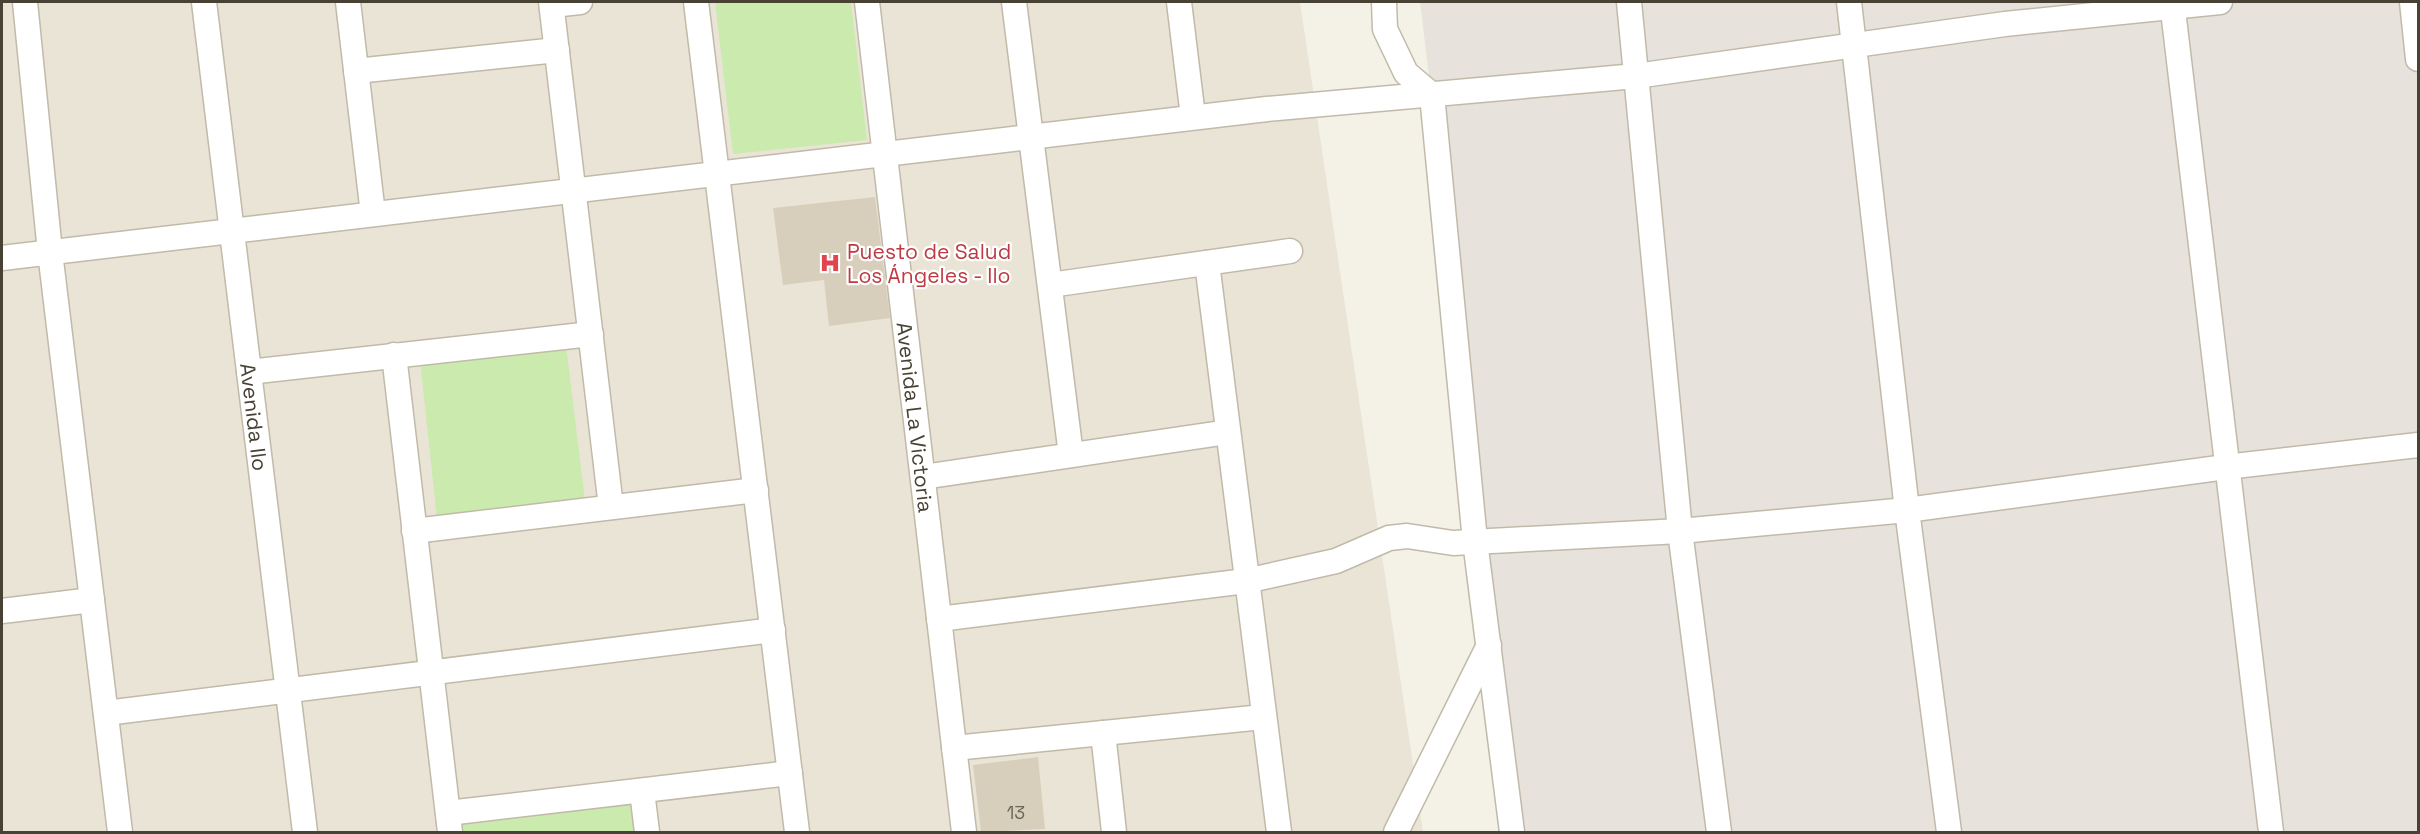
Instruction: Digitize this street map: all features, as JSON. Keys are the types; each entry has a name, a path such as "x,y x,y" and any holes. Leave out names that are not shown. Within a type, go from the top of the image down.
{"street":[{"path":"25,2 50,252 120,832"},
{"name":"Avenida Ilo","path":"204,2 305,832"},
{"path":"348,2 373,214"},
{"path":"580,2 551,3 611,507"},
{"path":"696,2 798,832"},
{"name":"Avenida La Victoria","path":"867,2 964,832"},
{"path":"1014,2 1071,455"},
{"path":"1179,2 1193,117"},
{"path":"1384,2 1385,29 1406,73 1432,95 1474,541 1512,832"},
{"path":"1629,2 1680,531 1719,832"},
{"path":"1849,2 1907,510 1949,832"},
{"path":"2,258 1193,117 1636,76 1853,43 2172,4 2220,2"},
{"path":"2412,2 2418,59"},
{"path":"2172,4 2271,832"},
{"path":"357,71 557,50"},
{"path":"1050,285 1290,251"},
{"path":"1207,262 1263,717 1280,832"},
{"path":"249,372 591,334"},
{"path":"394,355 449,823 642,791 790,773"},
{"path":"923,477 1228,432"},
{"path":"939,619 1246,581 1336,561 1389,538 1407,536 1453,543 1680,531 1907,510 2226,467 2418,445"},
{"path":"414,531 756,490"},
{"path":"2,611 92,600"},
{"path":"106,713 773,630"},
{"path":"1396,832 1489,645"},
{"path":"954,748 1263,717"},
{"path":"1102,733 1114,832"},
{"path":"642,791 647,832"}],"shaded area":[{"path":"2,2 1300,2 1423,832 2,832"},
{"path":"1420,2 2418,2 2418,832 1521,832"}],"green space":[{"path":"715,2 851,2 867,140 733,154"},
{"path":"566,345 585,501 437,519 420,360"},
{"path":"634,799 638,832 463,832 461,819"}],"building":[{"path":"875,197 890,318 829,326 824,280 783,285 773,208"},
{"path":"1038,757 1045,829 981,832 973,765"}],"place":[{"name":"Puesto de Salud Los Ángeles - Ilo","path":"830,263"}]}
